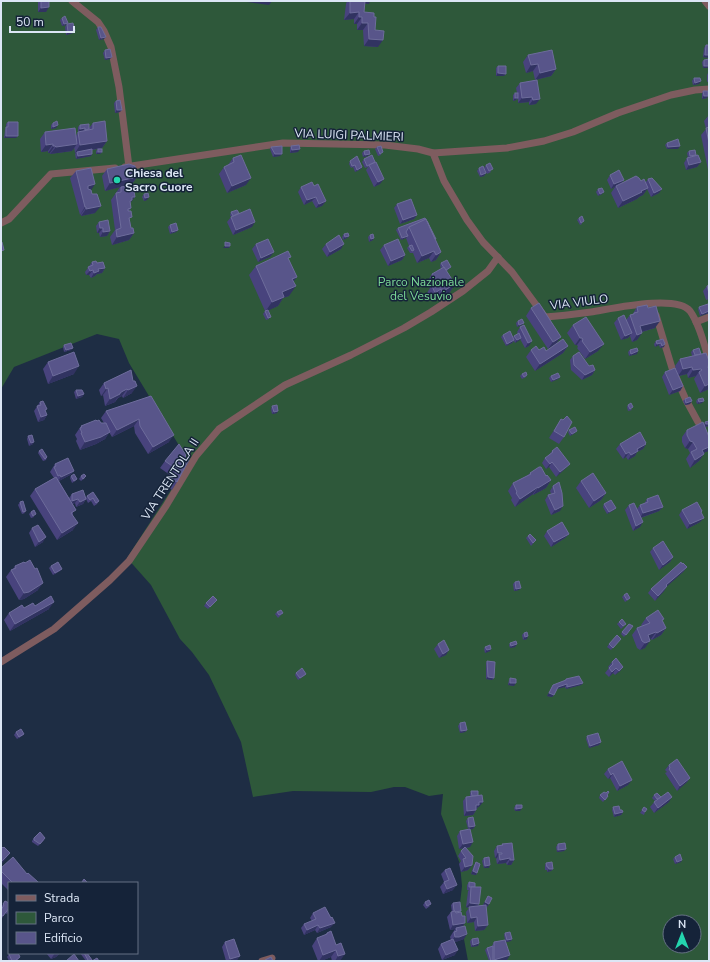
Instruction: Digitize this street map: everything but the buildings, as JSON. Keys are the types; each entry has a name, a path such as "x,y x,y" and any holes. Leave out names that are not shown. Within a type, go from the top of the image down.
{"street":[{"path":"72,1 98,22 104,31 111,48 119,87 129,167"},
{"path":"706,1 709,6"},
{"name":"VIA LUIGI PALMIERI","path":"1,222 9,219 51,174 129,167 283,143 385,145 418,149 433,153 507,148 544,141 573,132 618,113 671,95 709,89"},
{"name":"VIA VIULO","path":"433,153 444,181 483,242 512,272 545,317 653,303 669,303 681,306 689,310 696,322 709,360"},
{"name":"VIA TRENTOLA II","path":"1,662 54,629 110,580 129,561 163,510 196,456 219,429 285,385 351,355 432,312 463,291 488,271 498,257"},
{"path":"653,303 672,368 686,400 698,422"},
{"path":"696,322 709,317"},
{"path":"262,961 272,958"}],"green space":[{"name":"Parco Nazionale del Vesuvio","path":"1,1 709,1 709,961 468,961 459,912 462,886 460,864 441,814 443,794 429,796 405,787 394,787 371,792 293,791 253,797 241,742 209,675 180,639 151,585 127,558 189,462 129,363 119,339 97,334 14,367 1,389"}],"place":[{"name":"Chiesa del Sacro Cuore","path":"117,180"}]}
